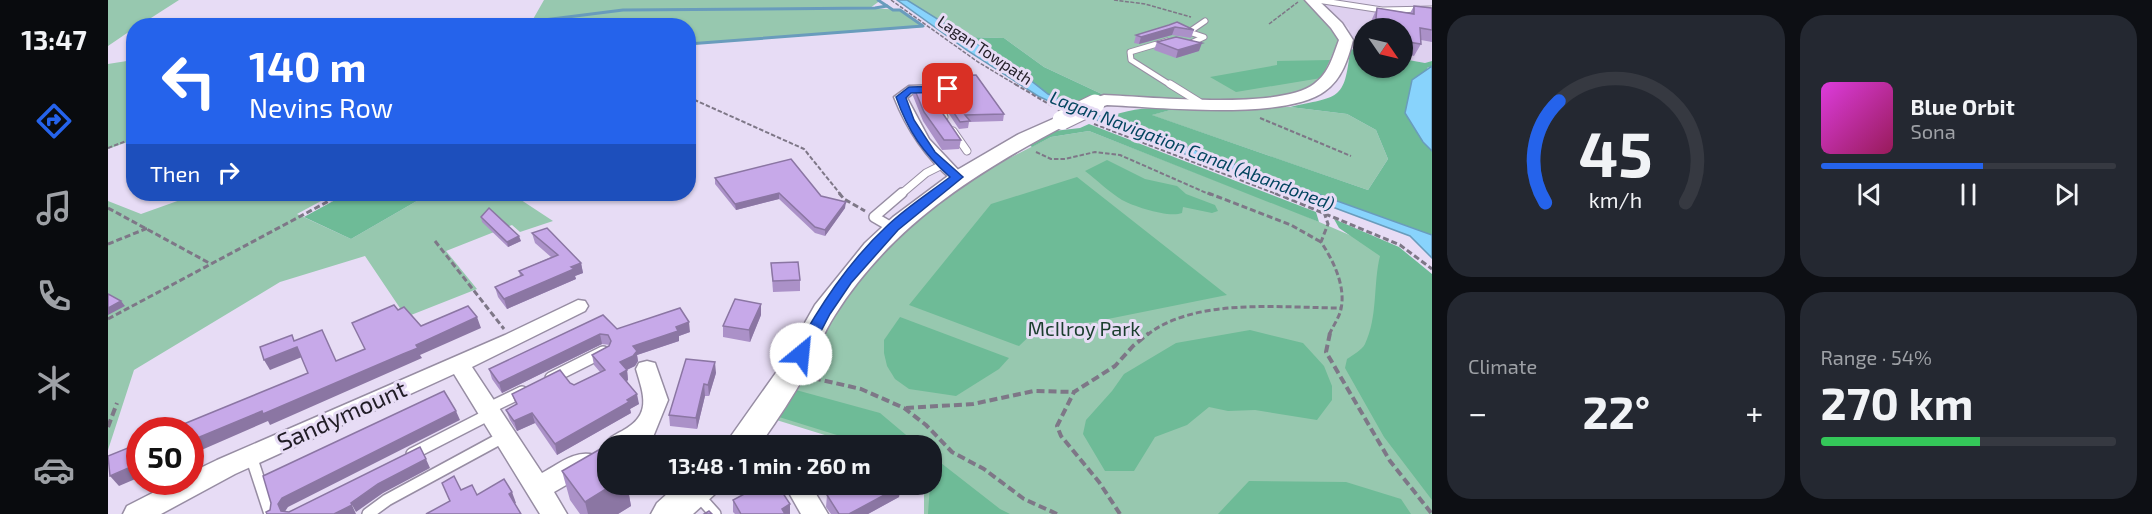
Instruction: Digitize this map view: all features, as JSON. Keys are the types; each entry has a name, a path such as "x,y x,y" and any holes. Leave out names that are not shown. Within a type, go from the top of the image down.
{"main road":[{"path":"749,435 770,408 823,313 883,222 950,171 1017,143 1060,115 1104,100 1198,102 1288,100 1311,94 1336,71 1346,40 1337,26 1311,0"},
{"path":"669,514 704,497"}],"street":[{"path":"948,89 909,90 900,97 909,120 931,154 950,171"},
{"name":"Sandymount","path":"136,514 226,467 512,340 578,306"},
{"path":"459,364 554,514"},
{"path":"636,435 645,430 657,400 647,369"},
{"path":"538,488 597,456"},
{"path":"803,495 815,514"}],"lane":[{"path":"1317,0 1382,10 1432,9"},
{"path":"1198,102 1131,60 1130,52 1173,40 1189,44 1204,37 1189,32 1205,21"},
{"path":"931,90 940,111 967,151"},
{"path":"396,461 605,351"},
{"path":"368,514 387,500 505,436"},
{"path":"251,456 270,514"}],"path":[{"name":"Lagan Towpath","path":"891,0 978,62 1060,115"},
{"path":"1114,0 1145,4 1205,21"},
{"path":"1269,24 1298,2 1311,0"},
{"path":"696,101 804,149 844,199 883,222"},
{"path":"1259,118 1351,156"},
{"path":"1087,122 1324,212 1400,245 1432,269"},
{"path":"108,148 126,141"},
{"path":"1017,143 1051,159 1065,159 1095,152 1120,155 1233,204 1291,225 1321,242 1330,254 1341,293 1341,308 1326,338 1326,352 1390,461 1432,514"},
{"path":"108,319 329,201"},
{"path":"108,208 211,264"},
{"path":"1321,242 1328,224 1324,212"},
{"path":"108,244 148,228"},
{"path":"435,241 512,340"},
{"path":"1120,514 1099,482 1061,436 1057,426 1074,392 1115,366 1132,346 1157,327 1185,316 1259,307 1341,308"},
{"path":"790,374 861,389 904,408 926,425 952,452 984,469 1024,499 1057,514"},
{"path":"904,408 972,404 1002,396 1034,392 1074,392"},
{"path":"108,427 117,403"}],"shaded area":[{"path":"1326,3 1382,12 1432,11 1432,61 1425,63 1413,61 1413,18 1353,18 1353,49 1350,49 1349,28 1325,8"}],"green space":[{"path":"108,0 179,0 151,18 126,18 126,34 108,46"},
{"path":"544,0 881,0 870,8 902,10 925,27 696,43 696,18 565,18 585,15 534,18"},
{"path":"907,0 1305,0 1339,39 1322,78 1306,91 1283,97 1210,101 1106,96 1044,67 1004,38 965,37"},
{"path":"965,37 1004,38 1044,67 1106,96 1075,106 1048,94 1010,64"},
{"path":"1350,49 1353,49 1353,78 1413,78 1413,61 1425,63 1432,61 1432,66 1427,68 1423,142 1432,151 1432,235 1106,118 1142,109 1178,108 1152,115 1368,190 1388,159 1376,130 1347,114 1290,107 1319,101 1336,94 1345,79"},
{"path":"1330,60 1321,78 1236,92 1210,77 1277,65 1277,61"},
{"path":"126,61 126,143 108,149 108,64"},
{"path":"1290,107 1347,114 1376,130 1388,159 1368,190 1151,115 1178,108"},
{"path":"1089,124 1316,212 1319,222 1089,131 1051,137 1032,147 1029,145 1054,131 1080,128"},
{"name":"McIlroy Park","path":"1089,131 1296,212 1396,255 1432,305 1432,514 924,514 924,495 942,495 942,435 825,435 770,418 838,303 895,232 972,177 1051,137"},
{"path":"1107,160 1145,179 1177,186 1186,194 1215,205 1218,211 1212,213 1183,207 1182,213 1169,214 1128,203 1085,171"},
{"path":"1077,177 1227,295 1093,322 1038,328 1019,346 909,305 991,204"},
{"path":"108,201 141,214 177,201 321,201 297,214 351,239 417,201 523,201 553,221 520,232 512,225 446,251 477,289 406,317 365,256 280,282 134,370 108,450"},
{"path":"333,201 417,201 351,239 304,217"},
{"path":"1334,219 1399,247 1432,274 1432,500 1384,437 1345,368 1347,359 1364,346 1369,334 1374,312 1380,256 1339,228"},
{"path":"900,317 1009,358 999,369 956,396 909,389 895,379 887,366 884,353 884,340"},
{"path":"1250,330 1303,343 1324,366 1332,386 1332,400 1317,420 1255,410 1228,411 1209,407 1187,425 1155,437 1134,471 1105,471 1083,434 1086,420 1124,374 1176,343"},
{"path":"796,390 880,413 906,435 837,435 779,417"},
{"path":"942,464 1000,509 1010,514 928,514 929,495 942,495"},
{"path":"1249,481 1346,482 1401,499 1411,514 1218,514"}],"water":[{"name":"Lagan Navigation Canal (Abandoned)","path":"897,0 907,0 1010,64 1048,94 1089,112 1432,235 1432,258 1410,236 1311,199 1277,189 1038,96 968,51"},
{"path":"1432,66 1432,151 1423,142 1405,113 1412,80"}],"building":[{"path":"1414,6 1432,8 1432,30 1420,28 1421,44 1413,43 1413,18 1376,18 1377,8 1414,14"},
{"path":"1177,22 1194,30 1175,27 1141,37 1136,35 1169,25"},
{"path":"1176,37 1202,43 1178,50 1157,42"},
{"path":"976,75 1004,114 965,115 970,121 960,122 940,88 953,88 957,82 945,76"},
{"path":"928,87 937,105 961,140 944,140 924,112 914,88"},
{"path":"791,159 821,196 846,202 825,230 815,227 779,193 735,204 715,178"},
{"path":"489,208 519,236 507,242 481,217"},
{"path":"547,228 581,263 571,267 574,269 504,299 495,287 523,275 519,271 558,255 532,233"},
{"path":"798,262 800,280 773,281 771,263"},
{"path":"108,294 121,301 108,308"},
{"path":"735,299 761,304 749,330 723,326"},
{"path":"394,305 398,310 404,307 421,326 468,306 477,317 416,345 418,348 263,414 262,411 204,435 204,417 201,417 308,373 297,347 264,360 260,347 292,335 294,341 322,330 336,361 365,349 352,323"},
{"path":"680,308 689,322 676,327 678,331 633,346 637,351 633,356 620,362 627,370 620,374 637,394 627,400 629,402 555,444 532,413 514,421 506,410 517,404 512,394 560,370 574,385 605,370 592,355 609,346 611,341 608,335 600,334 499,383 489,369 603,315 617,329"},
{"path":"686,359 715,362 708,385 704,384 696,418 669,415"},
{"path":"444,391 456,411 282,498 278,504 281,511 289,512 420,447 426,459 378,484 351,503 352,505 334,514 267,514 271,503 263,476"},
{"path":"126,449 126,469 110,476 108,456"},
{"path":"597,451 597,495 585,502 562,471"},
{"path":"454,476 461,490 472,485 477,495 504,479 512,492 509,494 521,514 426,514 450,501 442,483"},
{"path":"742,495 784,495 790,504 782,509 785,514 741,514 733,500"},
{"path":"827,495 884,495 849,514 839,514"}],"waterway":[{"path":"878,0 887,6"},
{"path":"560,18 623,10 875,8 887,6"},
{"path":"696,43 923,26 900,10 893,10 887,6"}],"route":[{"path":"801,354 823,313 846,279 893,228 935,192 957,177 931,154 909,120 900,97 909,90 948,89"}]}
